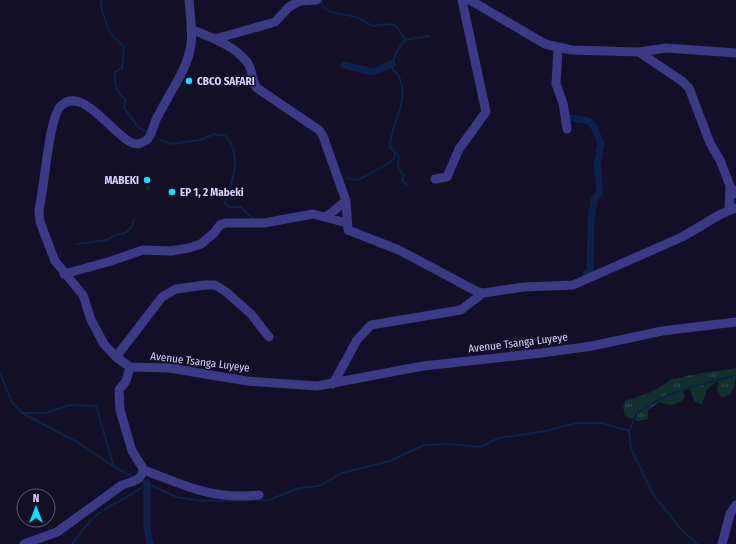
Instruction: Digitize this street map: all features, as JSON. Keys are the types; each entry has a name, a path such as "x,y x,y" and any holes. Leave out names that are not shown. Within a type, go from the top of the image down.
{"street":[{"path":"140,476 120,410 119,390 126,380 130,367 116,357 104,344 83,295 64,274 55,261 43,232 39,210 53,120 59,107 67,102 84,104 104,118 130,142 137,144 144,142 150,137 157,117 186,62 192,44 189,0"},
{"path":"215,39 275,22 289,7 300,1 317,0"},
{"path":"436,179 447,177 459,149 486,112 462,0"},
{"path":"470,0 545,44 558,48 639,52 666,48 736,53"},
{"path":"191,30 215,39 248,62 253,82 257,88 319,130 323,136 346,201 348,230 398,250 466,286 483,293 524,287 573,285 588,280 682,237 733,209 730,186 720,160 710,143 689,88 682,81 639,52"},
{"path":"558,48 556,84 563,103 567,129"},
{"path":"730,186 736,194"},
{"path":"326,217 346,201"},
{"path":"64,274 108,262 143,250 171,251 189,248 201,244 225,222 264,223 313,214 347,223"},
{"path":"116,357 162,297 176,289 205,285 215,285 225,291 251,314 269,337"},
{"path":"333,384 357,340 371,325 461,310 471,304 483,293"},
{"name":"Avenue Tsanga Luyeye","path":"130,367 169,368 247,381 300,386 333,384 423,366 592,346 662,331 736,322"},
{"path":"24,544 57,532 122,485 140,476 215,494 241,497 259,495"},
{"path":"722,544 730,514 736,505"}],"green space":[{"path":"736,368 734,387 730,394 726,396 721,397 717,390 718,381 707,389 702,404 695,402 689,388 683,391 685,398 679,402 670,405 660,402 648,410 648,419 638,421 625,416 623,407 625,401 649,393 661,387 671,379"}],"waterway":[{"path":"101,0 102,11 110,33 124,47 122,68 115,72 116,87 125,99 124,108 138,127 148,133"},
{"path":"321,0 322,5 326,9 336,13 353,16 372,26 392,24 398,28 405,40 429,36"},
{"path":"405,40 396,53 392,65 392,69 398,75 401,84 402,99 390,141 390,147 399,156 398,167 404,175 402,181 408,185"},
{"path":"344,65 373,72 392,64"},
{"path":"571,118 589,121 594,127 601,144 597,165 600,191 594,200 591,220 590,271 586,273"},
{"path":"160,140 172,144 200,140 214,134 226,136 231,144 235,161 233,177 225,203 229,207 241,207 254,220"},
{"path":"347,178 355,180 364,177 389,163 394,158 395,153"},
{"path":"77,244 107,240 115,235 125,233 131,228 134,220"},
{"path":"0,373 12,402 22,413 45,413 70,405 96,406 114,467 134,477"},
{"path":"140,480 176,497 201,501 269,500 299,488 319,486 342,473 390,461 424,445 448,444 480,447 499,438 546,431 576,423 601,423 629,431 637,413 660,399 678,391 736,375"},
{"path":"24,414 79,443 113,466"},
{"path":"629,431 631,449 653,494 679,527 697,544"},
{"path":"72,544 85,527 100,512 134,493 147,483"},
{"path":"147,483 147,528 150,544"}],"place":[{"name":"CBCO SAFARI","path":"189,81"},
{"name":"MABEKI","path":"147,180"},
{"name":"EP 1, 2 Mabeki","path":"172,192"}]}
